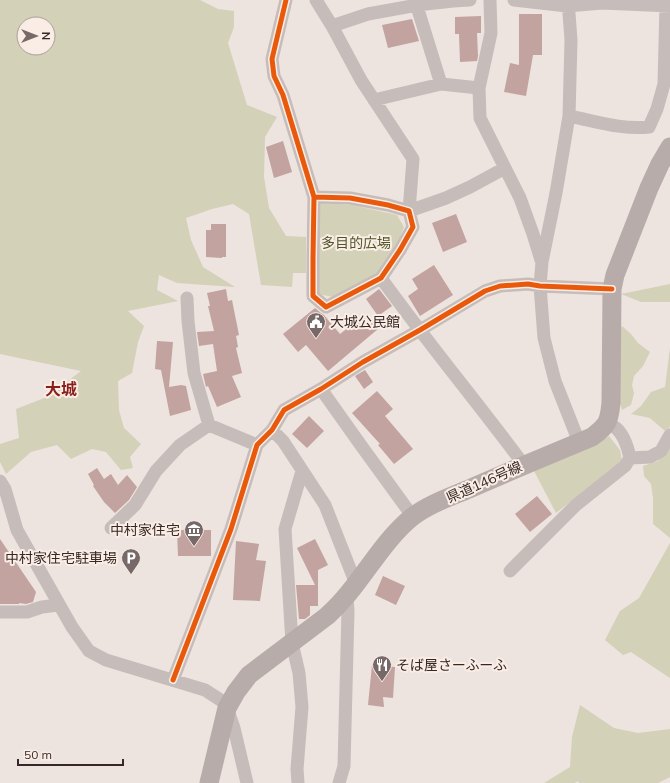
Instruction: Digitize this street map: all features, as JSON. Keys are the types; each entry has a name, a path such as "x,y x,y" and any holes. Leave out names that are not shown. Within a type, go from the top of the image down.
{"main road":[{"path":"607,423 611,403 612,289 615,275 649,188 670,147"},
{"name":"県道146号線","path":"209,783 227,708 236,692 250,675 338,606 391,536 413,517 428,507 592,436 600,431 607,423"}],"street":[{"path":"286,0 272,58 274,76 283,95 314,197 313,296 326,307 381,278 400,250 413,227 409,211 413,159 361,80 316,0"},
{"path":"332,26 368,14 416,2 470,0"},
{"path":"490,0 491,33 479,88 480,118 520,198 542,262"},
{"path":"514,0 568,3 668,4 664,84 657,109 649,127 640,128 617,126 569,116"},
{"path":"416,2 441,84"},
{"path":"568,3 571,40 569,116 556,193 542,262 540,286 544,338 555,381 579,442"},
{"path":"374,100 441,84 479,88"},
{"path":"314,197 350,198 388,205 409,211 446,198 505,168"},
{"path":"381,278 402,308 483,410 524,465"},
{"path":"173,680 231,528 257,445 272,430 284,410 485,291 500,286 528,284 540,286 612,289"},
{"path":"187,298 188,322 194,374 210,425 257,445"},
{"path":"321,389 364,451 413,517"},
{"path":"510,571 576,505 625,466 630,458 621,434 616,428 607,423"},
{"path":"111,528 135,506 156,471 180,445 210,425"},
{"path":"272,430 283,441 325,505 351,590 348,611 344,766 340,783"},
{"path":"630,458 650,457 661,451 670,435"},
{"path":"298,783 297,769 302,707 299,672 292,643 285,529 302,471"},
{"path":"0,481 5,489 16,530 58,605 89,651 106,660 205,690 222,701 227,708 234,728 247,783"},
{"path":"0,612 27,612 42,607 58,605"}],"green space":[{"path":"0,0 200,0 218,9 234,11 234,27 228,43 247,105 277,117 265,137 264,177 269,208 286,236 306,237 306,273 293,273 292,287 261,285 249,214 233,204 212,209 186,218 191,240 203,267 235,287 177,283 159,275 157,290 178,301 128,311 144,326 138,342 132,373 118,381 119,410 124,428 141,444 130,457 133,468 121,470 106,452 92,449 71,459 57,445 31,452 6,474 0,462 0,444 19,438 16,409 47,397 81,371 0,354"},
{"name":"多目的広場","path":"319,203 352,205 397,215 404,227 398,243 381,272 333,297 318,294"},
{"path":"670,284 670,302 641,302 621,294"},
{"path":"622,326 638,343 650,352 643,366 634,376 632,385 634,393 631,405 622,410 618,397 618,335"},
{"path":"670,348 670,427 665,431 650,418 631,414 641,406 651,392 665,387"},
{"path":"609,436 620,450 622,461 556,513 534,471 571,453 589,447"},
{"path":"670,444 670,538 653,524 653,498 651,484 644,476 643,466 658,461"},
{"path":"670,543 670,678 631,652 623,655 605,640 620,611 639,598"},
{"path":"580,705 614,728 638,733 670,729 670,777 658,783 579,783 578,781 575,783 544,783 570,767 572,737"}],"building":[{"path":"519,14 542,14 542,55 533,55 526,96 504,92 510,63 519,65"},
{"path":"481,16 481,33 477,33 477,61 460,62 459,34 455,34 455,17"},
{"path":"412,19 419,41 388,48 382,25"},
{"path":"283,141 292,172 274,178 266,147"},
{"path":"456,214 467,242 443,252 432,223"},
{"path":"211,224 226,224 226,257 206,257 206,230 211,230"},
{"path":"434,265 453,295 420,316 408,296 418,289 412,279"},
{"path":"226,289 228,301 232,300 239,335 236,336 238,347 236,348 242,373 232,376 241,397 217,407 208,386 206,387 203,374 217,371 213,344 199,346 197,332 214,331 208,306 210,306 207,293"},
{"path":"379,289 392,306 378,316 366,299"},
{"name":"大城公民館","path":"315,308 324,315 340,334 366,314 378,329 328,371 306,345 298,352 283,334"},
{"path":"157,341 173,342 169,387 181,385 186,386 191,410 170,416 161,370 155,369"},
{"path":"365,370 373,382 364,389 355,376"},
{"path":"377,391 393,409 385,416 413,449 394,464 378,445 380,444 352,413"},
{"path":"309,416 324,431 307,448 292,434"},
{"path":"97,468 104,479 111,474 118,485 127,475 137,487 129,500 115,513 104,502 93,486 94,485 88,474"},
{"path":"537,496 552,514 530,532 515,514"},
{"name":"中村家住宅","path":"177,530 211,530 211,556 178,556"},
{"path":"0,539 36,592 33,602 26,604 0,604"},
{"path":"315,539 328,565 318,570 318,606 310,606 310,615 305,619 299,619 296,585 315,585 297,548"},
{"path":"236,541 259,544 256,560 266,561 260,601 233,600"},
{"path":"383,576 405,586 396,605 375,595"},
{"name":"そば屋さーふーふ","path":"372,665 395,667 393,698 383,697 384,707 368,705"}],"cycle path":[{"path":"286,0 272,59 274,76 283,95 314,197 350,198 388,205 409,211 413,227 400,250 381,278 326,307 313,296 314,197"},
{"path":"173,680 231,529 257,445 272,430 284,410 485,291 500,286 528,284 540,286 612,289"}],"place":[{"name":"大城公民館","path":"316,339"},
{"name":"中村家住宅","path":"194,547"},
{"name":"中村家住宅駐車場","path":"131,575"},
{"name":"そば屋さーふーふ","path":"382,682"}],"district":[{"name":"大城","path":"61,389"}]}
